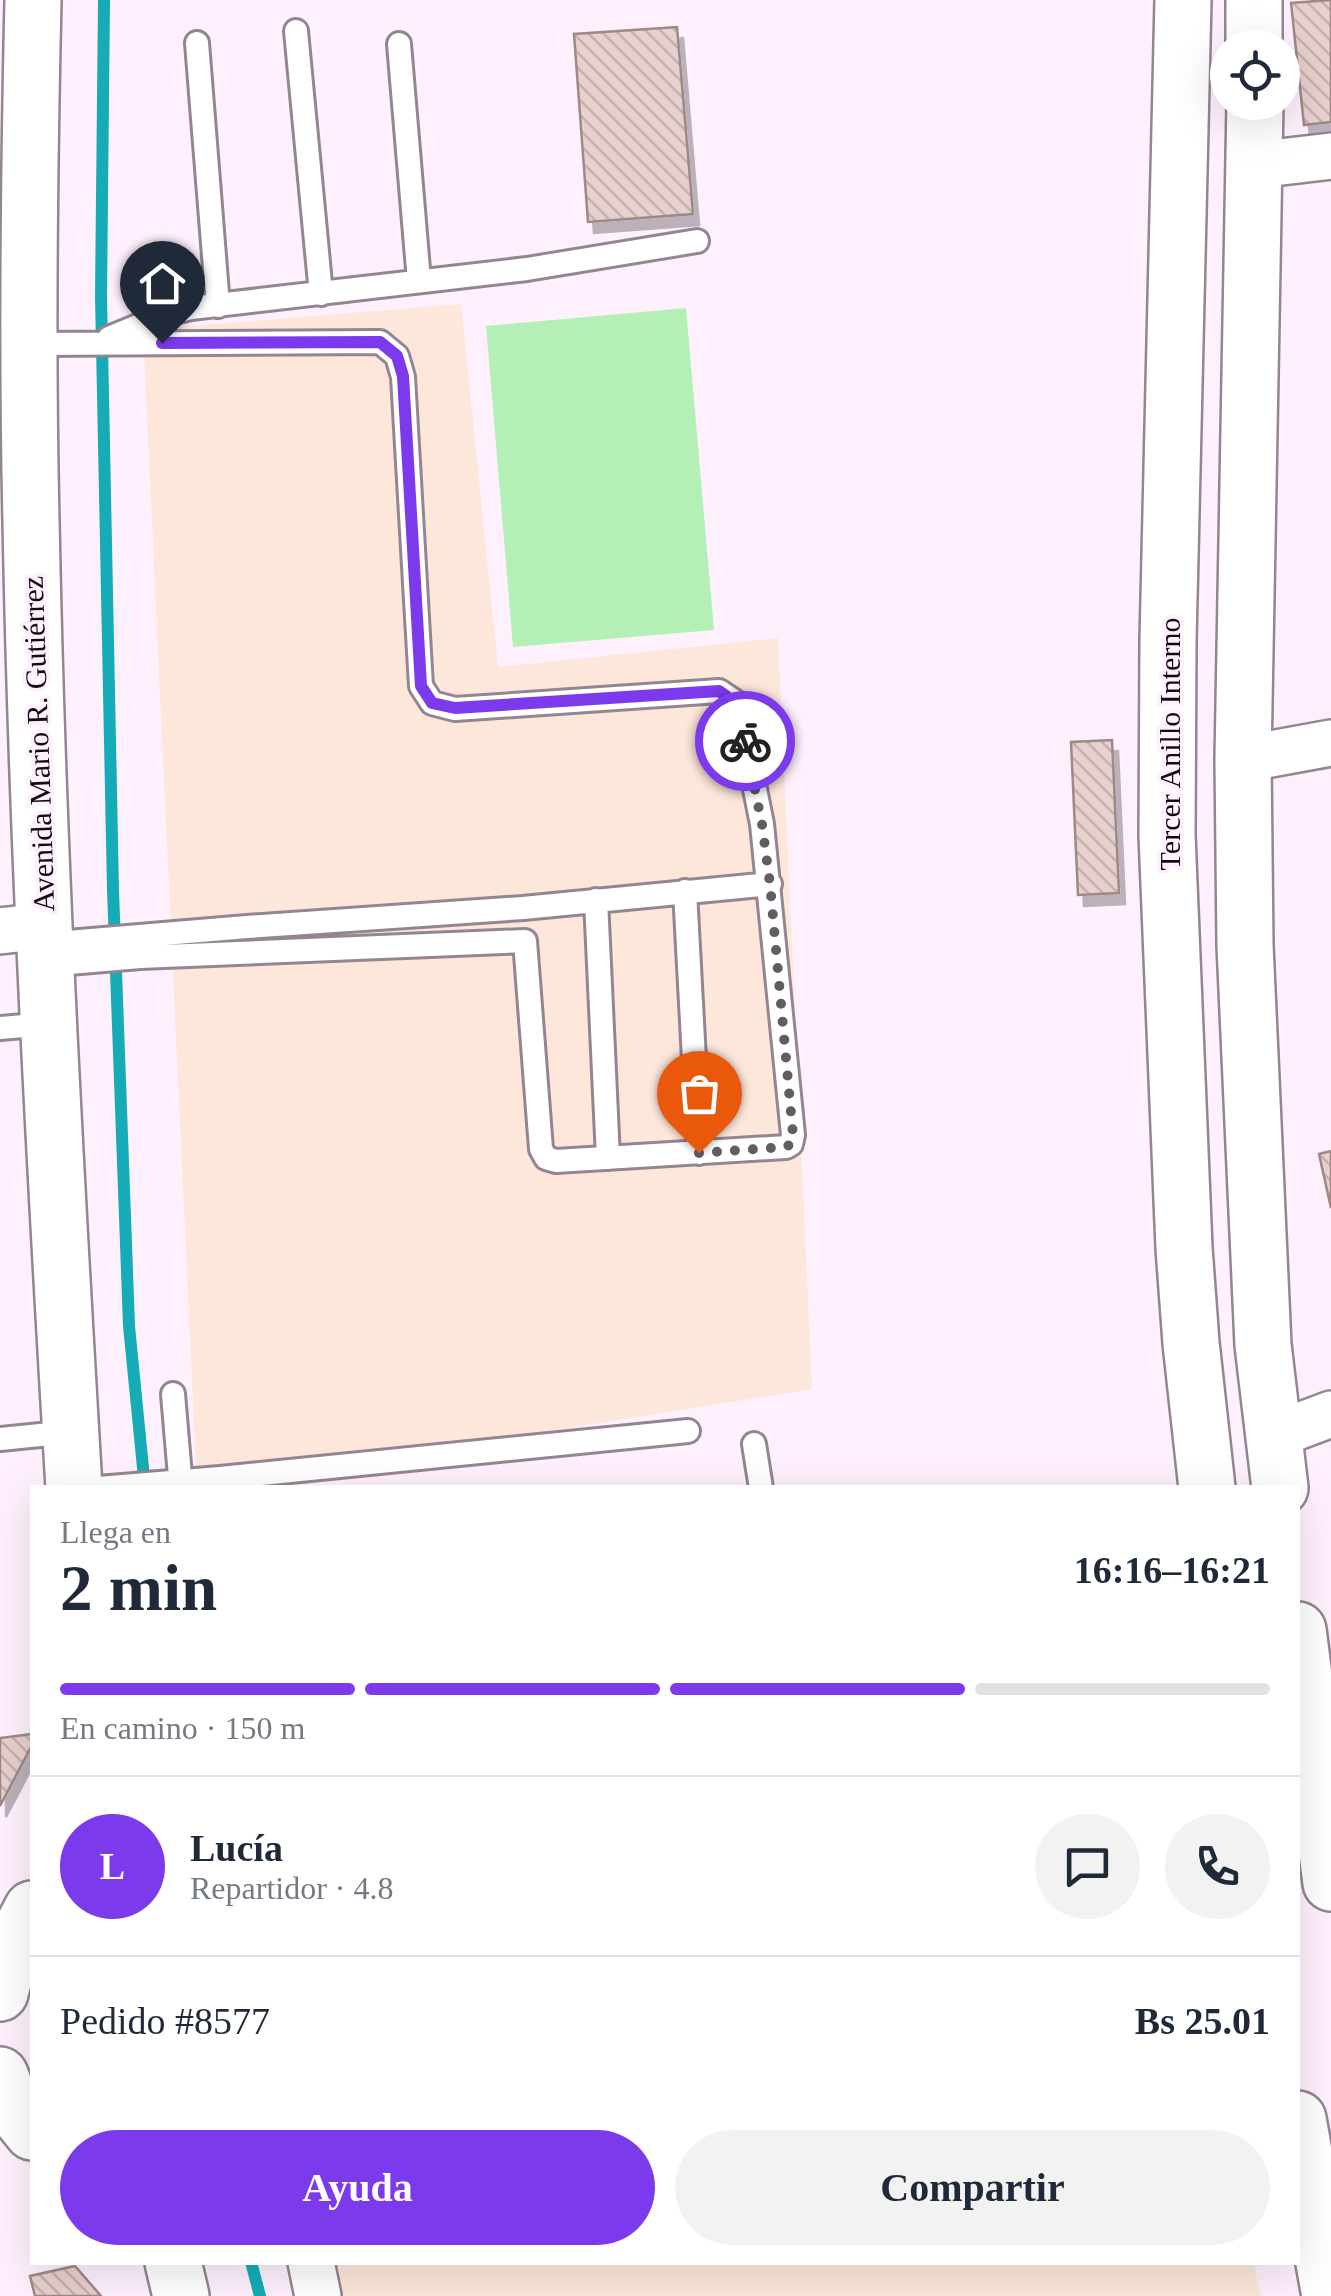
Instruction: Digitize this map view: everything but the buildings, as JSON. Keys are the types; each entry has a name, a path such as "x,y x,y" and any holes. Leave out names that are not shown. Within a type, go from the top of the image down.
{"main road":[{"name":"Avenida Mario R. Gutiérrez","path":"33,0 15,114 68,344 15,522 45,946 24,1026 74,1485"},
{"name":"Tercer Anillo Interno","path":"1183,0 1167,835 1184,1248 1207,1485"},
{"path":"1254,0 1254,30"},
{"path":"1254,120 1243,760 1245,946 1263,1345 1276,1462"},
{"path":"1168,641 1211,740 1221,752 1243,760"},
{"path":"1167,835 1186,832 1212,843 1245,946"},
{"path":"1184,1248 1223,1348 1232,1384 1276,1462"},
{"path":"1300,1662 1307,1774 1331,1882"},
{"path":"0,1922 30,1900"},
{"path":"0,1993 12,1947 30,1913"},
{"path":"0,2076 13,2108 30,2129"},
{"path":"1300,2130 1330,2296"},
{"path":"0,2145 30,2149"},
{"path":"174,2265 181,2296"}],"street":[{"path":"1255,165 1331,156"},
{"path":"1243,760 1331,742"},
{"path":"1276,1462 1331,1414"},
{"path":"312,2265 318,2296"}],"lane":[{"path":"296,32 321,294"},
{"path":"197,43 218,306"},
{"path":"399,44 419,281"},
{"path":"127,337 166,314 527,270 697,241"},
{"path":"68,344 127,337 380,342 397,356 403,376 421,686 432,703 455,708 719,691 734,700 762,824 770,884 791,1144 699,1153 556,1161 546,1158 541,1150 523,908"},
{"path":"138,946 770,884"},
{"path":"685,892 699,1153"},
{"path":"596,900 608,1158"},
{"path":"45,946 525,941"},
{"path":"173,1394 174,1483"},
{"path":"144,1485 688,1431"},
{"path":"0,1439 70,1432"},
{"path":"754,1444 761,1485"}],"shaded area":[{"path":"461,304 498,667 778,638 812,1389 197,1485 143,330"},
{"path":"335,2265 1254,2265 1261,2296 341,2296"}],"green space":[{"path":"686,308 714,630 513,647 486,326"}],"waterway":[{"path":"104,0 101,296 113,890 129,1326 145,1485"},
{"path":"252,2265 260,2296"}],"way so far":[{"path":"699,1153 786,1147 793,1135 770,884 745,741"}],"route":[{"path":"162,343 380,342 397,356 403,376 421,686 432,703 455,708 719,691 734,700 745,741"}]}
